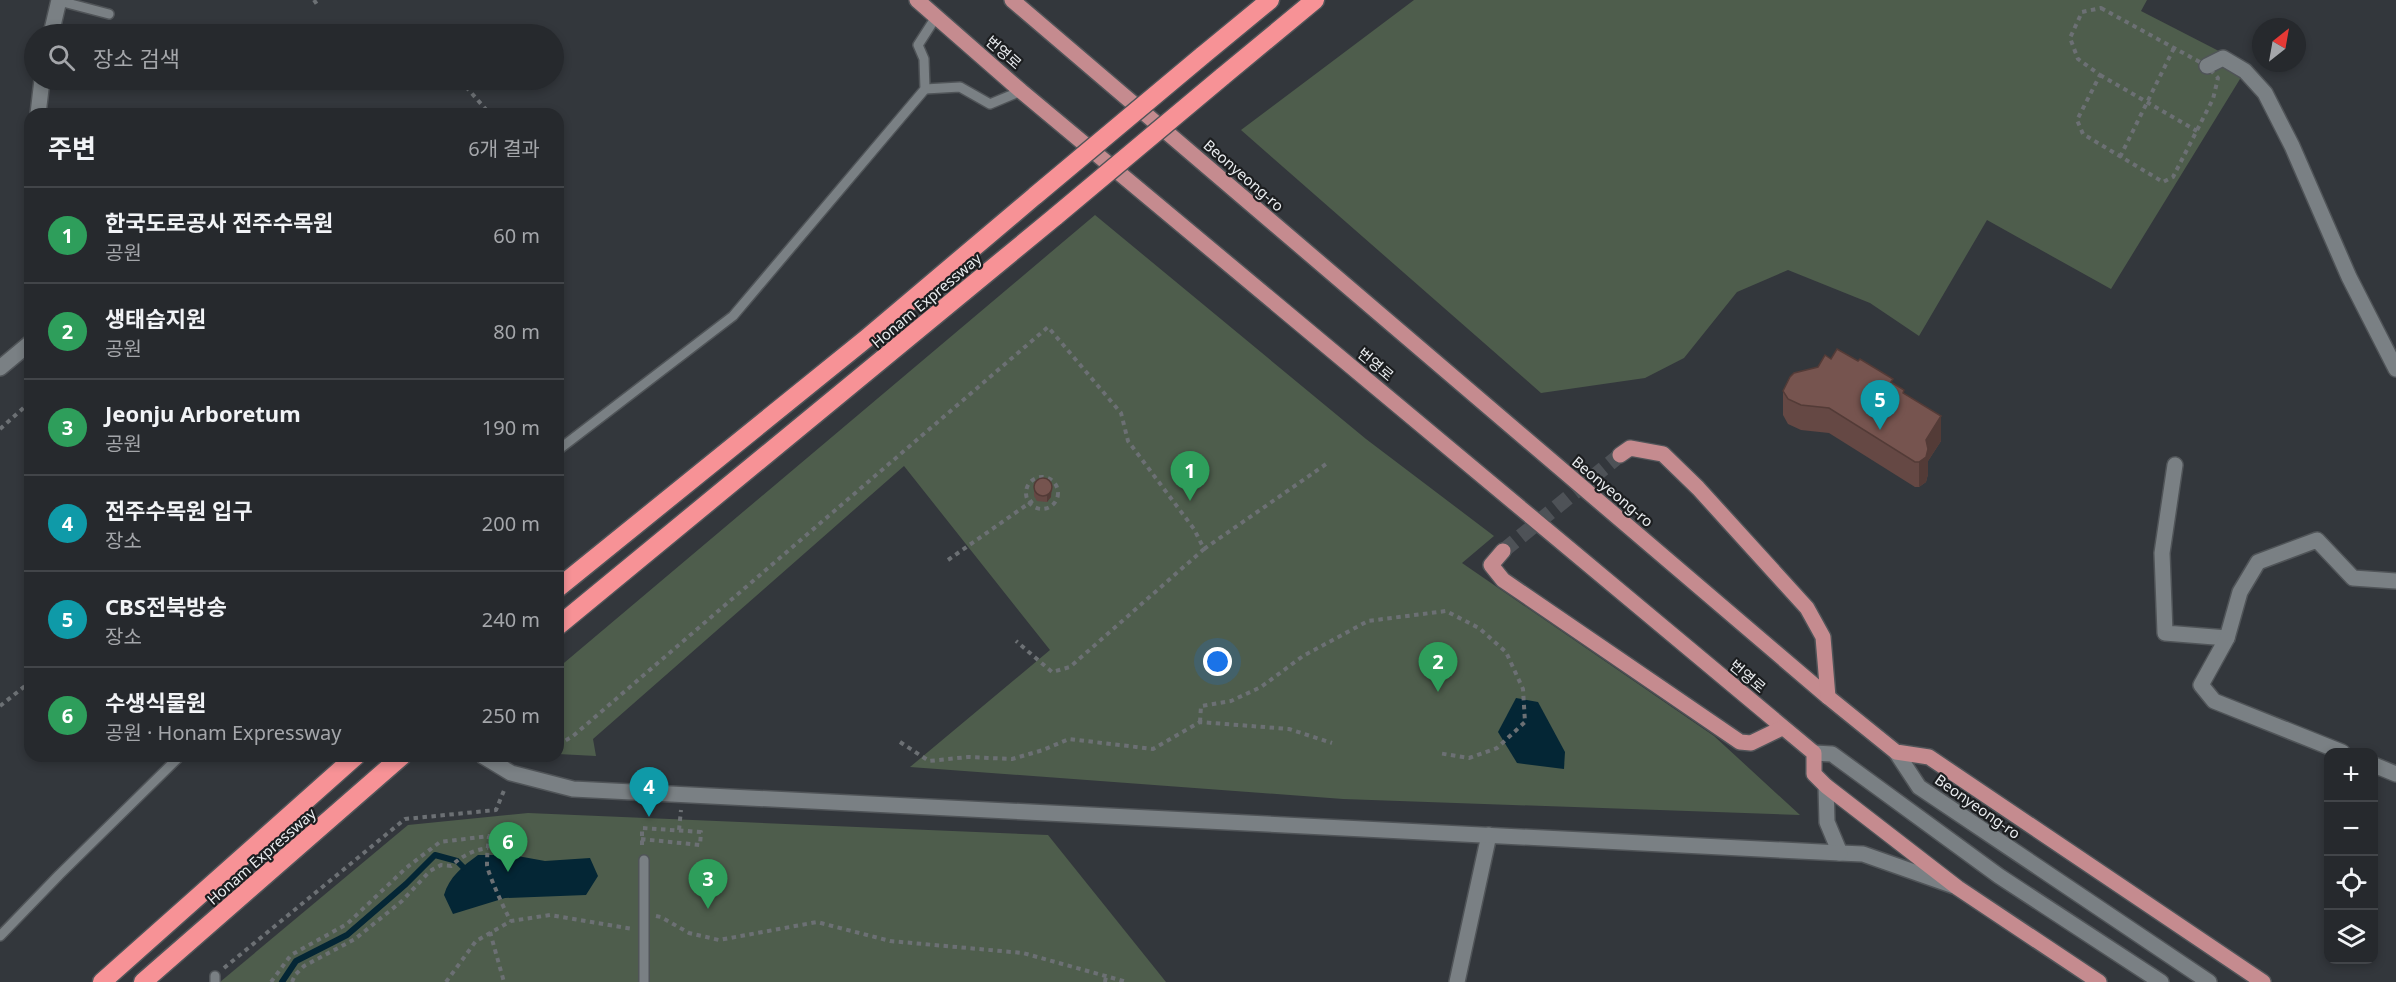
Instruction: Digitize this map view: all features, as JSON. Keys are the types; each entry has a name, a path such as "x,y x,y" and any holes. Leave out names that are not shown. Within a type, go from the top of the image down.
{"highway":[{"name":"Honam Expressway","path":"564,583 867,338 1270,0"},
{"name":"Honam Expressway","path":"564,621 1315,0"},
{"name":"Honam Expressway","path":"102,982 349,762"},
{"name":"Honam Expressway","path":"143,982 395,762"}],"main road":[{"name":"번영로","path":"917,0 1021,91 1814,753"},
{"name":"Beonyeong-ro","path":"1012,0 1828,697 1896,752"},
{"path":"1620,455 1630,448 1663,454 1698,488 1807,608 1823,637 1828,697"},
{"path":"1503,551 1491,565 1503,579 1740,741 1751,742 1782,728"},
{"path":"1896,752 1929,757 2263,982"},
{"path":"1814,753 1814,774 1826,786 1958,888 2099,982"}],"street":[{"path":"53,24 59,0"},
{"path":"2207,66 2223,58 2245,71 2265,93 2292,146 2349,277 2396,369"},
{"path":"40,108 41,90"},
{"path":"0,369 23,354"},
{"path":"2175,465 2162,554 2165,633 2227,638"},
{"path":"2329,748 2214,702 2201,685 2227,638 2240,592 2258,562 2317,540 2353,578 2396,581"},
{"name":"Beonyeong-ro","path":"1896,752 1919,787 2209,982"},
{"path":"1814,753 1832,754 1999,876 2161,982"},
{"path":"493,762 511,773 573,789 617,792 1863,854 1958,888"},
{"path":"2378,767 2396,774"},
{"path":"1826,786 1827,822 1840,853"},
{"path":"1456,982 1489,835"}],"lane":[{"path":"59,0 109,14"},
{"path":"564,445 733,316 924,89 924,59 918,45 936,17"},
{"path":"924,89 960,87 990,104 1021,91"},
{"path":"0,936 174,762"},
{"path":"644,860 644,982"}],"path":[{"path":"314,0 318,6"},
{"path":"2100,75 2077,120 2083,134 2163,182 2173,177 2214,99 2218,78 2207,66 2101,8 2082,12 2070,38 2078,60 2197,131"},
{"path":"2120,157 2174,48"},
{"path":"469,90 485,108"},
{"path":"564,741 1048,327 1121,413 1128,441 1194,529 1204,549"},
{"path":"0,429 24,407"},
{"path":"1016,641 1052,672 1070,667 1204,549 1329,462"},
{"path":"1044,478 1056,486 1057,496 1048,508 1037,508 1029,502 1026,492 1034,480 1044,478"},
{"path":"948,560 1035,499"},
{"path":"1200,722 1201,706 1231,701 1261,687 1303,656 1368,621 1446,611 1479,628 1506,652 1523,689 1525,722 1497,748 1469,758 1438,753"},
{"path":"0,706 24,687"},
{"path":"900,742 929,761 968,757 1012,759 1069,739 1153,749 1200,722 1289,729 1332,743"},
{"path":"215,979 405,819 496,810 511,773"},
{"path":"679,830 681,804"},
{"path":"641,839 700,845 702,832 642,828 641,839 644,860"},
{"path":"271,982 291,955 347,924 406,868 440,842 489,836 486,867 495,883 503,910 511,921"},
{"path":"292,982 304,966 355,939 379,920 402,901 430,871 441,865 451,866 461,857 477,849 488,848"},
{"path":"446,982 476,941 511,921 550,915 645,931"},
{"path":"645,915 661,917 689,933 720,940 817,922 891,941 1023,953 1127,982"},
{"path":"490,933 504,982"},
{"path":"1105,982 1106,976"}],"green space":[{"path":"1414,0 2147,0 2141,11 2248,66 2111,289 1987,220 1919,336 1870,303 1788,270 1737,292 1684,358 1645,378 1541,393 1241,130"},
{"path":"1095,215 1366,439 1494,536 1462,563 1714,736 1800,815 1343,799 910,767 1050,650 904,466 593,739 596,756 564,754 564,663"},
{"path":"528,813 1048,835 1166,982 220,982 408,825"}],"water":[{"path":"1516,698 1538,702 1565,752 1564,769 1517,763 1498,732"},
{"path":"478,855 512,855 545,861 590,858 598,876 586,895 505,898 453,914 444,895 446,889 457,872"}],"building":[{"path":"1837,349 1858,361 1860,359 1893,379 1891,382 1904,390 1903,393 1941,416 1926,440 1928,449 1926,457 1915,462 1829,408 1801,405 1788,399 1783,391 1790,377 1794,373 1818,367 1825,355 1831,359"},
{"path":"1043,478 1049,481 1052,487 1049,493 1043,496 1037,493 1034,487 1037,481"}],"waterway":[{"path":"282,982 296,961 347,935 406,884 435,855 457,861 463,867"}],"tunnel":[{"path":"1503,551 1620,455"}],"place":[{"name":"CBS전북방송","path":"1880,430"},
{"name":"한국도로공사 전주수목원","path":"1190,501"},
{"name":"생태습지원","path":"1438,692"},
{"name":"전주수목원 입구","path":"649,817"},
{"name":"수생식물원","path":"508,872"},
{"name":"Jeonju Arboretum","path":"708,909"}]}
